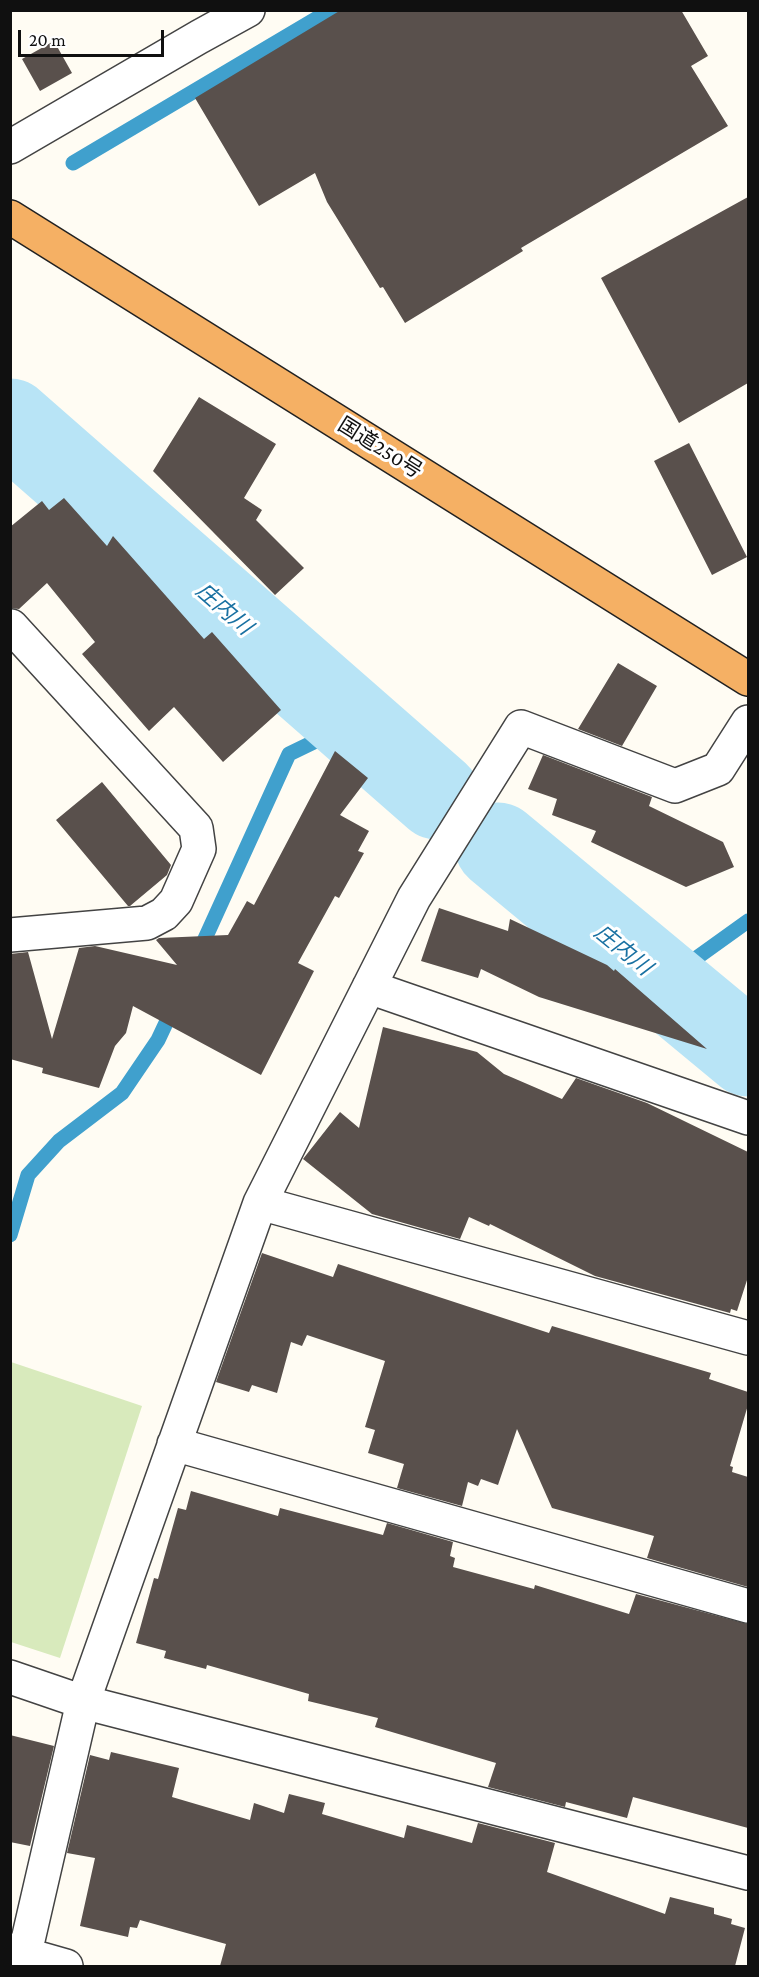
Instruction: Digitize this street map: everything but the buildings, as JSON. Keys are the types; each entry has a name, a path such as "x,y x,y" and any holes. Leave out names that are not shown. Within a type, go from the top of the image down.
{"highway":[{"name":"国道250号","path":"10,217 748,679"}],"street":[{"path":"10,147 248,10"},
{"path":"10,935 147,923 164,914 176,901 199,849 195,828 11,626"},
{"path":"66,1966 19,1957 83,1702 260,1203 414,898 521,727 675,786 718,769 748,722"},
{"path":"369,987 748,1118"},
{"path":"260,1203 748,1338"},
{"path":"174,1444 748,1606"},
{"path":"10,1677 83,1702 748,1873"}],"green space":[{"path":"11,1362 142,1406 60,1658 11,1642"}],"waterway":[{"path":"73,163 331,10"},
{"name":"庄内川","path":"10,422 437,796"},
{"path":"198,954 289,754 353,723"},
{"name":"庄内川","path":"498,846 748,1053"},
{"path":"663,982 748,921"},
{"path":"10,1235 28,1175 59,1141 122,1093 158,1040 174,1006"}]}
